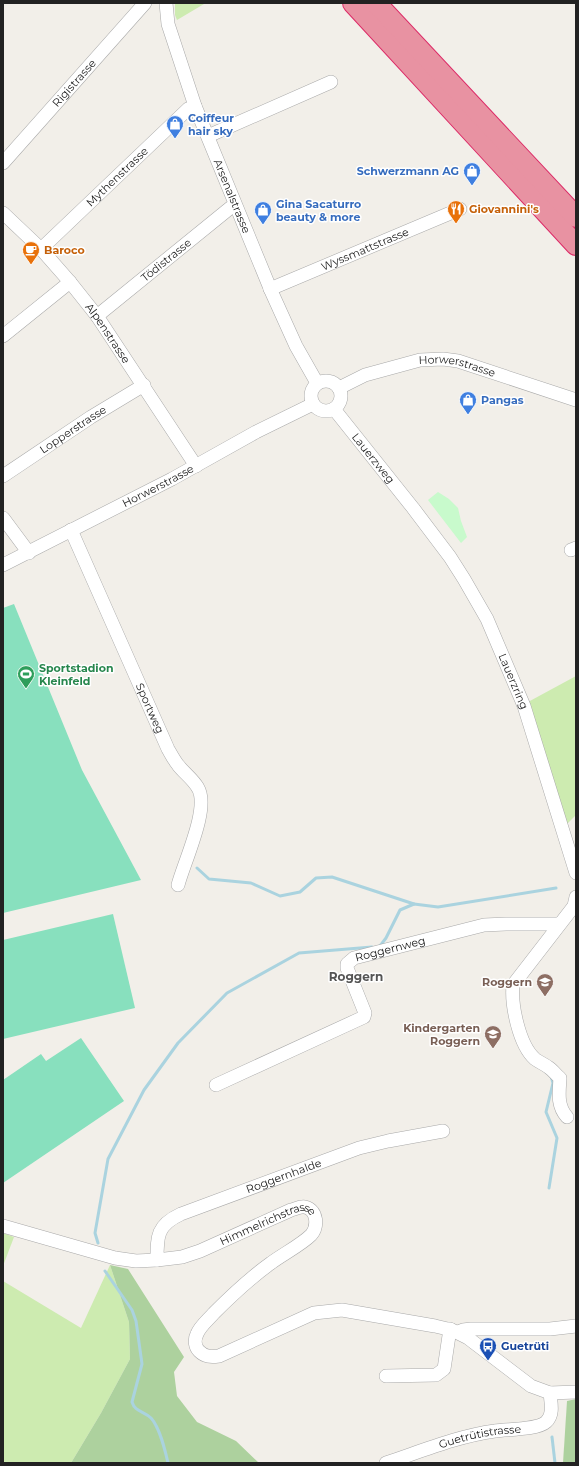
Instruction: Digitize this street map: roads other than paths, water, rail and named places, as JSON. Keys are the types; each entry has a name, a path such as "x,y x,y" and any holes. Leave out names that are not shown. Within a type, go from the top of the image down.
{"highway":[{"path":"353,3 576,245"},
{"path":"376,3 576,217"}],"street":[{"name":"Rigistrasse","path":"3,163 145,3"},
{"name":"Arsenalstrasse","path":"166,3 168,24 195,106 270,289 296,346 317,383"},
{"path":"208,136 331,82"},
{"name":"Mythenstrasse","path":"41,250 188,109 195,106"},
{"name":"Tödistrasse","path":"97,316 230,208 236,205"},
{"name":"Wyssmattstrasse","path":"270,289 460,209"},
{"name":"Alpenstrasse","path":"3,213 41,250 70,282 97,316 144,385 196,466"},
{"path":"3,336 70,282"},
{"name":"Horwerstrasse","path":"339,388 365,375 420,360 443,359 458,361 571,398"},
{"path":"321,381 329,381 333,382 339,388 341,397 340,402 334,409 329,411 321,410 313,404 310,394 317,383 321,381"},
{"name":"Lopperstrasse","path":"3,476 91,417 144,385"},
{"path":"571,398 576,410"},
{"name":"Horwerstrasse","path":"3,566 196,466 256,432 313,404"},
{"name":"Lauerzweg","path":"334,409 413,508"},
{"name":"Lauerzring","path":"413,508 464,579 487,619 524,706 576,873"},
{"path":"3,518 28,553"},
{"name":"Sportweg","path":"71,530 168,749 178,765 197,786 200,792 202,805 198,825 178,884"},
{"path":"567,1117 561,1110 559,1092 560,1078 549,1068 534,1058 527,1049 520,1033 512,995 513,985 575,902"},
{"name":"Roggernweg","path":"216,1086 364,1017 365,1013 347,968 347,964 354,958 484,926 506,924 559,924"},
{"name":"Roggernhalde","path":"157,1260 159,1233 162,1227 170,1219 181,1214 359,1148 443,1131"},
{"name":"Himmelrichstrasse","path":"3,1226 115,1258 136,1261 157,1260 182,1257 200,1251 300,1207 306,1207 311,1210 316,1218 313,1232 305,1240 246,1282 205,1322 196,1336 195,1341 198,1350 207,1356 219,1356 310,1314 325,1311 342,1310 454,1331 469,1329 550,1329 576,1326"},
{"path":"386,1376 436,1376 444,1369 454,1331"},
{"name":"Himmelrichstrasse","path":"454,1331 532,1386 550,1393 576,1392"},
{"name":"Guetrütistrasse","path":"386,1463 459,1439 494,1431 543,1424 551,1415 550,1393"}],"waterway":[{"path":"197,868 209,879 251,883 280,896 300,892 316,878 332,877 414,904"},
{"path":"380,946 386,938 400,910 414,904 438,907 556,888"},
{"path":"98,1243 95,1233 108,1159 144,1090 178,1043 227,993 299,953 372,947"},
{"path":"549,1188 557,1138 546,1112 553,1083 551,1076"},
{"path":"105,1271 132,1310 136,1321 142,1364 132,1402 135,1408 151,1418 157,1427 162,1439 168,1463"},
{"path":"552,1437 555,1463"}],"place":[{"name":"Coiffeur hair sky","path":"175,139"},
{"name":"Schwerzmann AG","path":"472,186"},
{"name":"Giovannini's","path":"456,224"},
{"name":"Gina Sacaturro beauty & more","path":"263,225"},
{"name":"Baroco","path":"31,265"},
{"name":"Pangas","path":"468,415"},
{"name":"Sportstadion Kleinfeld","path":"26,689"},
{"name":"Roggern","path":"545,997"},
{"name":"Kindergarten Roggern","path":"493,1049"},
{"name":"Guetrüti","path":"488,1361"}],"district":[{"name":"Roggern","path":"356,977"}]}
